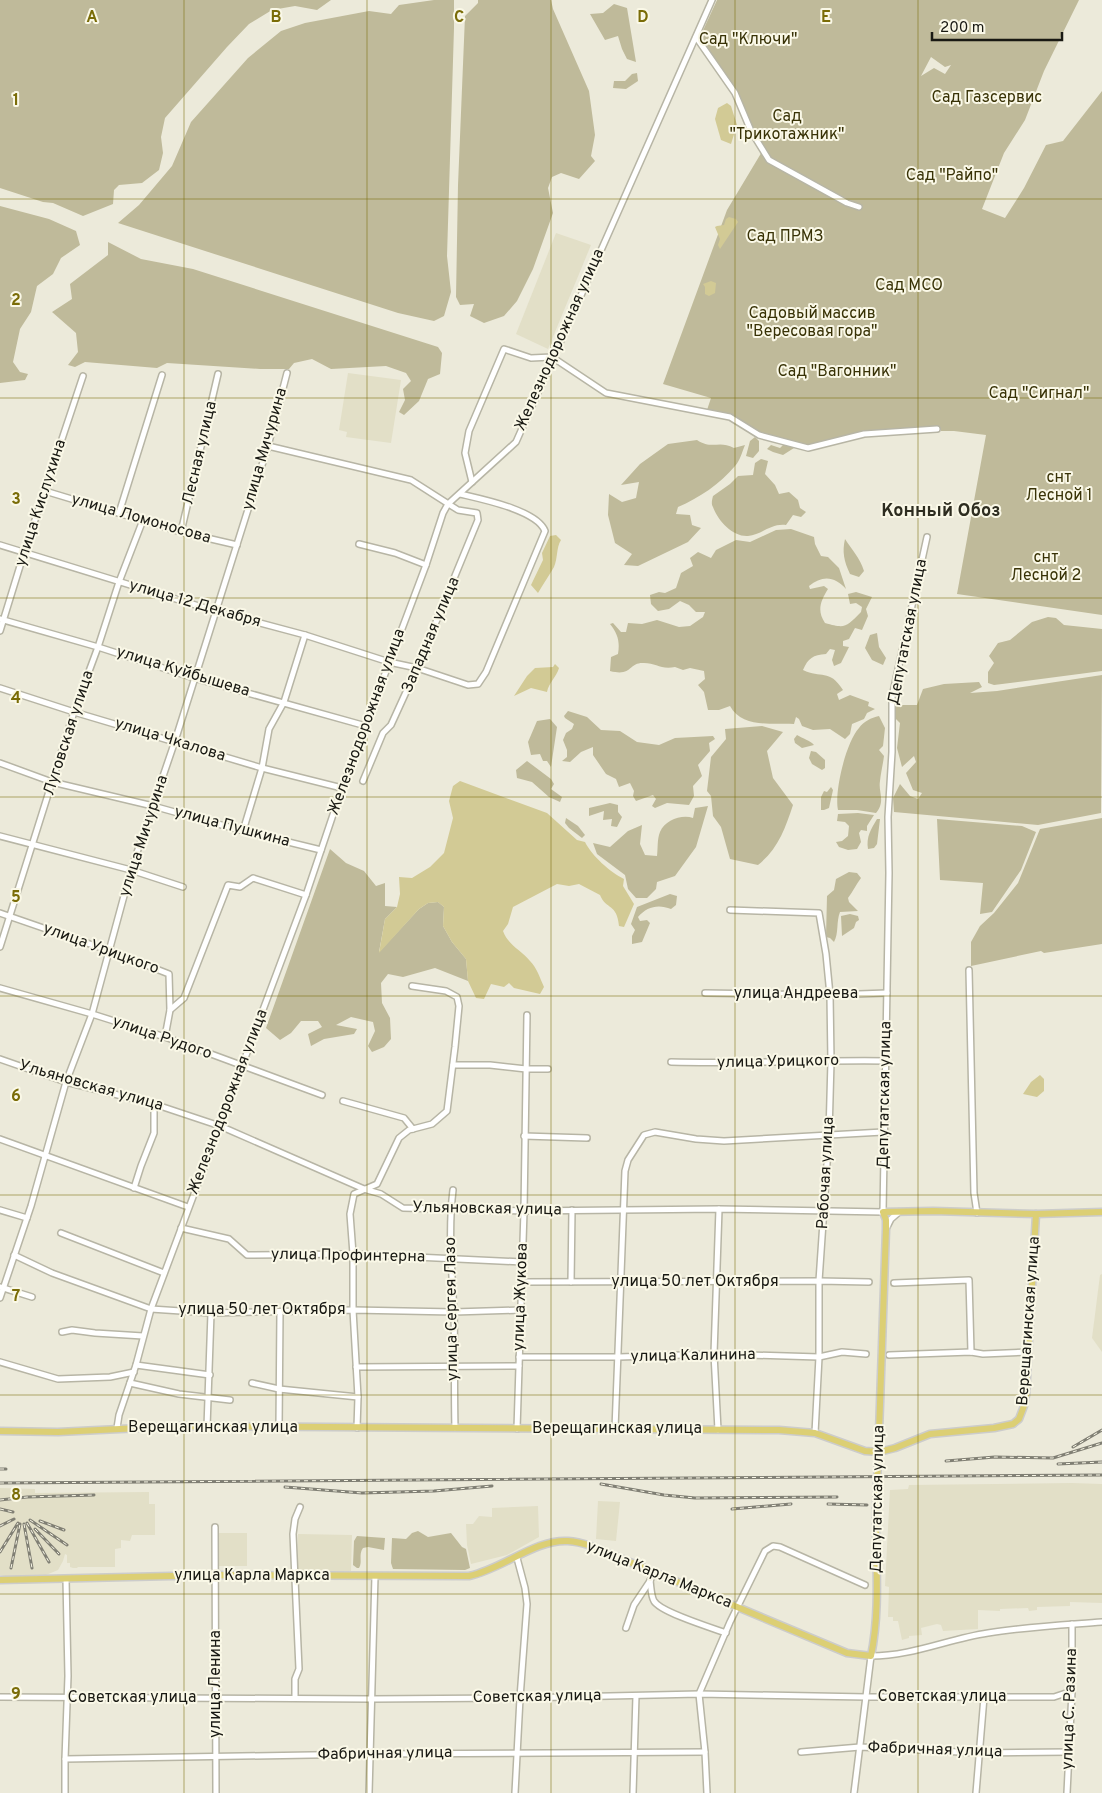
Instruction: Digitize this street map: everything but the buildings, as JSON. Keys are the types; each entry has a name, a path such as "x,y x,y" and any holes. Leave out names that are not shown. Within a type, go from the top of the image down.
{"main road":[{"path":"882,1212 1036,1214 1102,1212"},
{"name":"Депутатская улица","path":"871,1656 876,1635 878,1603 876,1509 886,1230 886,1220 882,1212"},
{"name":"Верещагинская улица","path":"0,1431 58,1432 117,1428 207,1427 779,1430 815,1433 865,1451 879,1452 895,1448 930,1434 994,1428 1012,1424 1019,1419 1024,1406 1029,1352 1036,1214"},
{"name":"улица Карла Маркса","path":"0,1580 214,1575 469,1576 489,1570 544,1544 568,1541 594,1547 739,1606 847,1653 871,1656"}],"street":[{"name":"Железнодорожная улица","path":"117,1428 119,1415 134,1372 151,1309 306,895 342,788 426,565 443,513 448,504 516,442 712,0"},
{"path":"696,37 735,93 751,131 769,160 847,203 859,207"},
{"path":"472,482 465,453 469,431 504,349 530,358 552,358 606,393 730,417 759,435 808,448 864,434 937,429"},
{"name":"улица Мичурина","path":"0,1298 1,1287 27,1218 46,1156 66,1082 92,1014 131,870 175,741 237,545 268,446 287,373"},
{"name":"Лесная улица","path":"181,532 218,374"},
{"path":"119,513 162,375"},
{"name":"улица Кислухина","path":"0,631 2,620 83,376"},
{"path":"268,446 411,480 448,504"},
{"name":"улица Ломоносова","path":"45,491 181,532 237,545"},
{"name":"улица 12 Декабря","path":"0,545 215,611 305,635 390,662 418,668 468,685 478,684 486,672 545,531 543,525 527,515 501,505 460,494"},
{"name":"Западная улица","path":"364,780 383,733 391,725 418,668 478,520 477,513 458,510 448,504"},
{"name":"Луговская улица","path":"0,947 74,712 119,582 143,520"},
{"name":"Депутатская улица","path":"882,1212 889,873 888,817 892,752 892,697 927,537"},
{"path":"359,544 395,553 426,565"},
{"name":"улица Куйбышева","path":"2,620 98,647 194,678 366,726"},
{"path":"242,831 262,768 269,729 284,702 305,635"},
{"name":"улица Чкалова","path":"0,688 262,768 342,788"},
{"name":"улица Пушкина","path":"0,763 52,782 153,806 320,850"},
{"path":"0,836 131,870 184,887"},
{"path":"165,1037 170,1010 184,998 228,885 240,887 253,878 306,895"},
{"name":"Рабочая улица","path":"730,910 819,913 826,954 830,995 831,1061 825,1210 819,1281 819,1357 815,1433"},
{"name":"улица Урицкого","path":"0,913 110,950 169,974 170,1010"},
{"path":"969,970 974,1193 977,1213"},
{"path":"357,1428 358,1397 350,1214 354,1194 377,1184 399,1138 411,1130 432,1124 446,1112 453,1065 459,1006 457,997 446,991 412,986"},
{"name":"улица Рудого","path":"0,988 165,1037 322,1095"},
{"name":"улица Андреева","path":"705,993 830,995 887,993"},
{"name":"улица Жукова","path":"517,1429 524,1211 527,1015"},
{"name":"Ульяновская улица","path":"0,1059 66,1082 154,1104 220,1126 364,1189 380,1194 403,1208 524,1211 719,1209 882,1212"},
{"name":"улица Урицкого","path":"671,1062 885,1061"},
{"path":"453,1065 490,1065 526,1069 548,1069"},
{"path":"343,1101 404,1118 411,1130"},
{"path":"134,1188 154,1134 154,1104"},
{"path":"615,1428 626,1164 647,1133 655,1132 696,1139 724,1140 883,1132"},
{"path":"524,1136 587,1138"},
{"path":"0,1140 188,1208"},
{"name":"улица Сергея Лазо","path":"453,1190 450,1208 450,1258 454,1312 455,1428"},
{"path":"718,1430 714,1354 718,1282 719,1209"},
{"path":"0,1210 27,1218"},
{"path":"571,1282 572,1210"},
{"path":"886,1230 891,1219 900,1211"},
{"name":"улица Профинтерна","path":"181,1228 229,1239 247,1255 353,1254 522,1262"},
{"path":"61,1233 164,1273"},
{"name":"улица 50 лет Октября","path":"14,1255 52,1273 151,1309 211,1313 353,1310 454,1312 521,1310"},
{"path":"894,1283 969,1280 971,1352"},
{"name":"улица 50 лет Октября","path":"522,1282 868,1282"},
{"path":"1,1287 32,1297"},
{"path":"280,1312 280,1428"},
{"path":"207,1427 211,1313"},
{"path":"62,1332 72,1330 143,1336"},
{"name":"улица Калинина","path":"519,1357 619,1357 714,1354 819,1357 842,1352 866,1354"},
{"path":"889,1355 1029,1352"},
{"path":"0,1362 55,1378 110,1377 134,1372"},
{"path":"136,1365 210,1375"},
{"path":"356,1367 519,1366"},
{"path":"130,1383 179,1394 230,1400"},
{"path":"252,1383 279,1389 358,1397"},
{"path":"295,1697 295,1679 299,1669 294,1576 294,1529 300,1506"},
{"name":"улица Ленина","path":"215,1527 216,1793"},
{"path":"706,1793 705,1752 699,1694 765,1551 772,1546 780,1547 865,1584"},
{"path":"516,1793 516,1752 527,1604 517,1558"},
{"path":"626,1628 634,1606 654,1572"},
{"path":"369,1793 375,1576"},
{"path":"65,1793 68,1676 66,1579"},
{"path":"650,1581 653,1599 658,1606 691,1621 726,1633"},
{"name":"улица Карла Маркса","path":"871,1656 900,1655 988,1633 1102,1622"},
{"name":"улица С. Разина","path":"1067,1793 1072,1691 1072,1624"},
{"path":"854,1793 871,1656"},
{"name":"Советская улица","path":"0,1697 295,1697 371,1699 699,1694 867,1697 1054,1697 1072,1691"},
{"path":"633,1793 636,1696"},
{"path":"976,1793 984,1697"},
{"name":"Фабричная улица","path":"801,1752 860,1747 979,1753 1069,1752"},
{"name":"Фабричная улица","path":"65,1759 516,1752 705,1752"}],"shaded area":[{"path":"727,103 731,106 737,125 731,144 721,140 715,119 718,108"},
{"path":"729,217 736,219 738,222 720,249 718,245 720,239 715,227 724,225"},
{"path":"556,233 591,245 548,349 516,334"},
{"path":"711,281 716,283 715,293 709,296 705,294 703,284"},
{"path":"348,373 401,380 391,443 346,437 347,432 339,430"},
{"path":"556,535 561,540 555,564 538,593 531,585 543,560 542,553 550,536"},
{"path":"555,664 559,668 547,692 531,688 514,696 527,676 535,668 553,667"},
{"path":"460,781 547,813 577,840 585,842 602,863 624,879 623,886 634,904 624,927 619,926 614,910 602,900 600,895 579,884 569,886 557,884 513,907 508,924 503,931 508,940 526,957 536,970 544,987 540,994 514,988 509,983 504,987 491,984 484,999 476,998 468,981 466,959 452,942 443,926 444,907 438,902 428,903 419,909 379,953 385,919 397,907 400,894 399,877 412,878 430,867 444,853 453,818 449,801 453,786"},
{"path":"1040,1075 1044,1079 1044,1091 1037,1097 1023,1094 1031,1082"},
{"path":"1102,1274 1102,1352 1092,1338 1100,1275"},
{"path":"1102,1484 1102,1603 1070,1602 1070,1606 1037,1607 1037,1610 1029,1611 1028,1608 1000,1609 1000,1611 978,1610 978,1629 943,1631 941,1625 937,1624 921,1628 922,1635 909,1636 909,1638 902,1640 898,1621 893,1621 893,1617 888,1617 889,1587 885,1586 890,1490 908,1489 909,1485"},
{"path":"0,1488 35,1489 35,1493 149,1492 149,1504 155,1504 155,1535 132,1535 130,1541 121,1540 121,1548 115,1549 115,1567 73,1568 70,1567 70,1563 67,1563 67,1555 65,1554 58,1570 46,1575 8,1577 0,1575"},
{"path":"598,1501 620,1502 616,1541 596,1539"},
{"path":"538,1506 539,1537 507,1555 471,1564 467,1545 466,1524 473,1524 479,1516 492,1517 492,1508"},
{"path":"218,1533 247,1533 247,1566 218,1566"},
{"path":"298,1534 352,1535 351,1571 297,1572"}],"green space":[{"path":"0,0 331,0 317,10 295,6 272,10 249,24 165,118 161,137 163,153 159,170 142,183 119,185 114,190 113,204 83,216 53,203 43,202 0,188"},
{"path":"434,0 454,0 447,256 451,292 444,316 434,321 398,313 118,223 139,205 172,166 191,122 248,58 281,31 305,23 369,11 391,14 399,5"},
{"path":"478,0 551,0 553,9 589,91 595,135 591,156 595,161 579,179 561,173 552,177 548,188 553,213 533,269 517,301 504,316 484,323 470,316 474,304 460,305 456,297 458,185 465,16 478,3"},
{"name":"Садовый массив \"Вересовая гора\"","path":"717,0 1079,0 1044,71 1025,120 1004,153 982,209 1005,218 1024,188 1046,145 1063,141 1102,91 1102,615 957,594 986,435 941,431 941,429 923,427 857,433 807,445 760,433 732,416 707,410 711,398 663,384 727,210 763,150 723,75 700,37","holes":["931,57 945,67 951,65 945,74 934,68 921,76"]},
{"path":"614,4 627,8 636,62 627,59 618,36 605,40 590,14 603,13"},
{"path":"637,73 638,81 626,89 613,88 614,81 625,81 632,74"},
{"path":"0,206 49,219 76,231 80,245 61,258 53,274 37,286 31,312 20,329 13,362 20,372 28,374 25,380 0,383"},
{"path":"108,242 141,259 193,269 438,347 442,353 440,374 428,379 419,401 404,415 399,412 405,400 403,389 411,381 406,373 386,366 331,369 312,359 294,363 289,369 167,363 157,368 85,362 75,367 68,365 78,352 76,333 52,312 72,299 70,284 108,255"},
{"path":"755,437 759,441 759,451 753,458 746,456 750,441"},
{"path":"697,440 702,443 734,448 745,445 737,464 723,479 701,495 678,507 676,514 690,515 692,525 701,528 688,542 638,566 624,565 632,554 615,543 608,515 609,494 622,502 636,498 639,482 621,485 640,464 668,444"},
{"path":"785,443 794,448 783,455 767,449 771,445 780,448"},
{"path":"761,459 768,461 765,474 775,485 779,494 789,492 798,500 800,508 806,512 801,517 793,515 786,525 776,526 753,535 742,536 722,523 712,506 713,496 738,476 753,475 755,463"},
{"path":"791,529 814,537 821,556 828,557 839,568 846,589 833,579 819,580 809,586 810,589 824,586 828,589 820,610 825,623 837,626 849,624 861,612 862,607 856,603 850,604 848,594 856,592 872,597 866,609 868,616 862,630 855,628 849,639 843,641 843,646 849,647 841,663 834,666 832,660 835,650 830,649 826,654 811,658 803,670 809,673 829,676 838,683 843,690 837,694 839,700 850,695 869,702 868,706 875,709 867,713 864,719 852,724 850,734 845,739 830,729 813,730 802,726 796,717 794,724 767,724 742,718 730,706 719,710 708,710 704,692 698,685 705,679 704,671 690,668 683,670 675,667 666,668 639,663 627,671 610,671 611,657 618,654 619,646 617,635 610,624 613,623 621,632 626,632 628,623 642,624 657,620 679,627 690,626 703,617 705,612 696,612 689,605 680,601 669,609 658,611 651,604 650,595 659,592 665,593 676,588 681,573 693,566 690,558 698,552 711,558 716,550 736,540 750,542 776,530"},
{"path":"845,539 864,571 859,577 850,574 846,565 844,556"},
{"path":"1048,617 1056,618 1064,625 1102,629 1102,671 994,685 988,683 988,672 994,663 989,656 998,643 1010,640 1032,622"},
{"path":"877,633 879,647 886,658 883,665 872,660 865,648 870,635"},
{"path":"1102,675 1101,813 1038,825 894,812 893,798 900,784 910,796 918,799 922,793 913,790 906,773 916,762 914,756 902,767 897,748 900,723 894,717 895,705 917,705 923,689 944,684 979,682 982,687 970,693 997,691"},
{"path":"568,711 587,717 601,730 620,731 637,742 659,745 675,738 713,736 715,739 709,743 710,751 698,765 702,776 693,786 694,796 689,805 667,803 655,808 652,806 656,799 653,795 636,801 630,783 619,787 616,779 606,774 593,755 593,747 581,752 570,762 562,761 567,757 567,750 563,740 574,724 564,716"},
{"path":"879,716 885,728 883,746 879,750 884,756 880,781 881,804 879,809 876,813 838,810 839,780 850,744 863,723"},
{"path":"550,719 557,727 551,767 547,761 543,761 540,754 531,755 528,742 537,721"},
{"path":"762,726 783,732 767,751 773,778 793,805 776,845 758,865 730,859 721,827 713,816 711,796 707,791 711,757 726,739 725,729"},
{"path":"797,735 814,745 802,748 795,743 794,739"},
{"path":"811,751 816,752 825,760 825,768 822,770 812,764 809,758"},
{"path":"527,761 551,779 554,784 551,789 562,797 560,802 549,797 532,782 517,778 516,770"},
{"path":"831,787 833,790 829,808 821,810 821,797 824,791 827,792"},
{"path":"610,803 618,805 618,812 622,817 617,827 611,826 612,819 603,820 604,811 589,816 589,808"},
{"path":"708,806 696,847 675,876 657,882 656,889 647,898 636,898 628,889 625,875 597,854 593,843 610,847 628,831 642,825 640,844 645,855 657,856 659,835 666,824 674,819 693,818 695,808"},
{"path":"858,813 874,815 867,826 867,831 861,830 859,833 861,842 857,849 848,850 839,847 836,842 842,841 848,836 849,826 845,822 837,821 838,814"},
{"path":"566,818 578,826 585,835 582,838 565,823"},
{"path":"1102,818 1102,944 1044,953 1041,951 971,966 971,942 980,926 994,913 1018,883 1040,829"},
{"path":"877,819 880,819 877,844 874,848 868,849 868,837"},
{"path":"937,819 1022,826 1036,832 1021,870 992,912 980,914 983,883 940,880"},
{"path":"330,849 346,863 364,871 376,886 385,883 385,906 397,907 385,919 379,952 419,909 428,903 438,902 444,907 443,926 452,942 466,959 468,981 435,968 403,977 388,974 381,983 382,1003 390,1018 391,1039 384,1047 372,1052 368,1046 375,1031 373,1022 351,1017 336,1025 357,1029 354,1034 324,1039 311,1046 308,1034 322,1027 318,1021 301,1021 291,1033 280,1040 266,1028"},
{"path":"849,872 857,873 861,878 848,898 849,902 858,911 840,912 834,942 826,937 827,896 834,890 836,879"},
{"path":"670,894 677,896 676,905 671,909 653,907 645,910 638,917 640,921 647,920 650,923 642,942 632,944 632,936 635,930 631,924 637,907"},
{"path":"850,914 858,916 859,920 854,928 842,936 841,916"},
{"path":"418,1531 428,1537 451,1533 462,1547 466,1549 470,1568 465,1570 393,1569 391,1563 392,1538 406,1539 412,1533"},
{"path":"357,1536 385,1538 384,1550 363,1548 359,1568 353,1565 354,1541"}],"railway":[{"path":"1073,1447 1102,1430"},
{"path":"946,1461 995,1457 1053,1458 1102,1443"},
{"path":"1058,1464 1102,1462"},
{"path":"0,1469 6,1469"},
{"path":"0,1483 1102,1475"},
{"path":"601,1484 664,1495 695,1498 837,1497"},
{"path":"285,1487 362,1493 434,1491 492,1486"},
{"path":"0,1500 27,1497 94,1495"},
{"path":"732,1509 791,1504"},
{"path":"828,1504 867,1505"},
{"path":"0,1509 13,1512"},
{"path":"0,1526 14,1519"},
{"path":"30,1520 67,1545"},
{"path":"40,1521 64,1530"},
{"path":"0,1552 18,1523"},
{"path":"27,1523 49,1562"},
{"path":"11,1568 20,1524"},
{"path":"24,1524 32,1568"},
{"path":"35,1529 59,1554"}],"district":[{"name":"Конный Обоз","path":"941,511"}],"park label":[{"name":"Сад \"Ключи\"","path":"748,40"},
{"name":"Сад Газсервис","path":"987,98"},
{"name":"Сад \"Трикотажник\"","path":"787,126"},
{"name":"Сад \"Райпо\"","path":"952,176"},
{"name":"Сад ПРМЗ","path":"785,237"},
{"name":"Сад МСО","path":"909,286"},
{"name":"Сад \"Вагонник\"","path":"837,372"},
{"name":"Сад \"Сигнал\"","path":"1039,394"},
{"name":"снт Лесной 1","path":"1059,487"},
{"name":"снт Лесной 2","path":"1046,567"}]}
